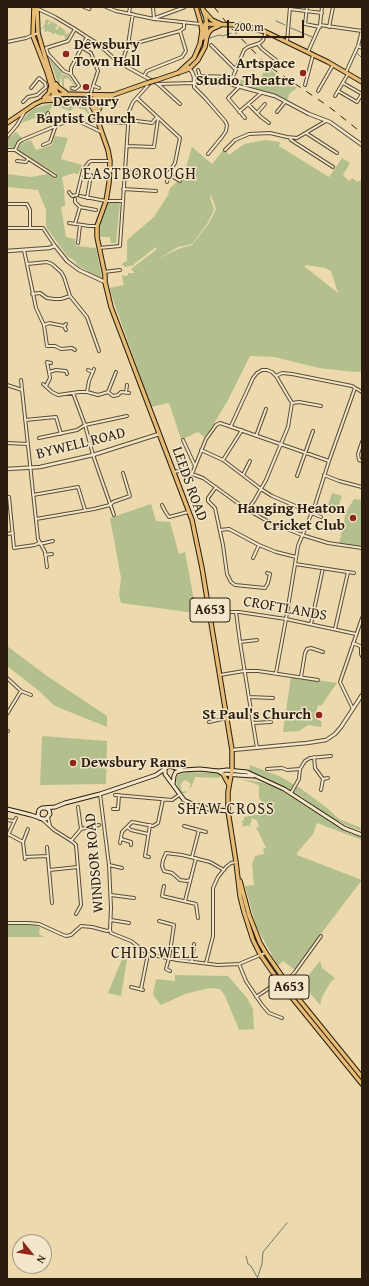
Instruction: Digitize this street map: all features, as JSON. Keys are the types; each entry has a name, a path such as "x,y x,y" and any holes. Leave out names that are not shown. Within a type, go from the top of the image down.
{"main road":[{"path":"35,7 38,33 53,79 58,88 68,94"},
{"path":"35,7 34,36 55,97"},
{"path":"196,7 205,24"},
{"path":"203,9 208,36"},
{"path":"203,9 210,18 221,24"},
{"path":"205,24 241,25 266,32 333,65 362,82"},
{"path":"177,73 194,58 200,44 202,31 205,24"},
{"path":"96,117 101,104 113,95 148,82 158,82 190,69 202,53 212,29 221,24"},
{"path":"53,79 55,97"},
{"path":"7,123 27,108 40,101 49,93 51,86"},
{"path":"40,101 68,94 93,96 113,95"},
{"path":"55,97 88,100 93,96"},
{"name":"LEEDS ROAD","path":"93,96 94,110 108,150 110,161 106,201 97,226 105,282 111,307 158,434 192,520 210,612 232,750 232,772 229,786 228,811 240,896 244,912 253,940 260,954 282,985 362,1083"},
{"name":"LEEDS ROAD","path":"93,96 96,117"},
{"name":"LEEDS ROAD","path":"88,100 94,110"},
{"path":"7,809 44,820 55,807 64,802 100,794 156,775 169,766 172,766 176,770 200,769 247,772 291,793 344,828 362,835"},
{"path":"165,770 165,774 184,800 209,809 228,811"},
{"path":"173,784 176,770"},
{"path":"218,771 226,777 229,786"},
{"path":"223,774 232,772"},
{"path":"156,775 165,774"},
{"path":"168,777 174,776"},
{"path":"31,815 38,813 40,809 55,807"},
{"path":"46,808 50,813"},
{"path":"221,810 229,818"},
{"path":"38,813 41,819"},
{"name":"LEEDS ROAD","path":"237,869 249,915 260,943 266,953 286,982 362,1077"}],"street":[{"path":"35,7 75,29 97,43 115,59 152,80 158,82 230,84 275,96 309,114 327,120 362,145"},
{"path":"84,7 89,9 90,7"},
{"path":"106,7 117,11 154,19 205,24"},
{"path":"117,11 118,7"},
{"path":"129,13 130,7"},
{"path":"153,7 154,19"},
{"path":"154,19 185,7"},
{"path":"307,7 305,24 362,31 358,46 347,73 335,96"},
{"path":"308,52 320,26 322,7"},
{"path":"329,27 333,7"},
{"path":"287,43 290,8 322,13"},
{"path":"123,64 134,14"},
{"path":"129,41 133,44 180,31 184,28 184,22"},
{"path":"72,88 75,89 79,86 71,74 64,71 48,54 46,48 68,41 75,29"},
{"path":"144,76 144,73 147,71 182,57 186,51 180,31"},
{"path":"230,84 244,50 258,44 263,40 266,32"},
{"path":"7,42 34,36 38,33"},
{"path":"71,74 73,63 86,37"},
{"path":"258,44 281,64"},
{"path":"211,45 236,70"},
{"path":"358,46 362,48"},
{"path":"81,47 91,53 98,72 93,96"},
{"path":"306,85 313,55"},
{"path":"115,59 123,59"},
{"path":"186,65 194,77 194,87 220,115 227,125 226,131 208,154"},
{"path":"318,91 333,65"},
{"path":"198,70 200,76 233,77"},
{"path":"23,102 28,97 38,95 46,87 45,83 39,78 31,88"},
{"path":"99,248 120,246 122,201 130,106 152,80"},
{"path":"158,82 180,104"},
{"path":"338,91 357,102 362,94 343,82"},
{"path":"94,86 100,88"},
{"path":"238,86 238,88 228,98 245,118"},
{"path":"239,112 261,92"},
{"path":"137,98 180,139 174,163 168,174 167,181"},
{"path":"277,112 285,102"},
{"path":"248,104 256,113 269,123"},
{"path":"256,113 265,104"},
{"path":"7,137 17,125 27,108"},
{"path":"48,113 47,114 63,122"},
{"path":"103,122 152,122 158,118"},
{"path":"127,146 154,147 158,118"},
{"path":"15,150 21,141 70,120 76,120 102,133"},
{"path":"225,150 235,140 248,134 270,133 296,138 327,120"},
{"path":"43,145 50,142 56,125"},
{"path":"306,133 338,153"},
{"path":"290,138 333,167"},
{"path":"7,150 15,150 55,176"},
{"path":"17,161 26,162 28,159"},
{"path":"68,192 72,196 78,194 83,170 89,162 110,161"},
{"path":"125,172 144,173"},
{"path":"168,174 180,181"},
{"path":"87,198 90,175"},
{"path":"123,189 156,191"},
{"path":"80,196 106,201 122,201"},
{"path":"75,198 75,202 80,207 96,210"},
{"path":"7,204 27,204 30,210 30,227"},
{"path":"75,224 80,207"},
{"path":"69,223 97,226"},
{"path":"78,243 80,225"},
{"path":"7,228 43,228 58,251 68,261 79,270 105,282"},
{"path":"7,252 49,248 55,246"},
{"path":"24,250 32,294 36,308 44,324 47,346 55,346 61,349 72,348 75,350"},
{"path":"27,264 47,262 52,264 61,272 70,296 87,317 99,351"},
{"path":"104,272 120,270"},
{"path":"32,294 40,293 47,298 54,299 61,299 70,296"},
{"path":"44,324 65,325 66,330"},
{"path":"46,386 50,378 47,362 51,363"},
{"path":"49,372 56,370 67,372 68,368"},
{"path":"87,392 89,381 94,369"},
{"path":"88,370 92,372"},
{"path":"231,426 253,378 262,370 272,372 292,403 288,427 266,480 247,510"},
{"path":"108,392 116,372"},
{"path":"276,376 282,373 292,374 355,388 362,392"},
{"path":"21,380 36,519 40,544 43,546 47,568"},
{"path":"43,384 58,395 79,392 87,392 98,395 108,392"},
{"path":"7,385 22,390"},
{"path":"108,392 114,396 121,392 128,393 127,385"},
{"path":"276,673 296,556 302,535 312,513 355,388"},
{"path":"73,393 86,425 93,455 114,515"},
{"path":"292,403 300,402 321,406"},
{"path":"256,436 266,409"},
{"path":"39,438 77,430 86,425 127,416"},
{"path":"25,420 56,417 61,434"},
{"path":"192,474 206,439 216,425 220,423 329,461"},
{"path":"223,460 242,430"},
{"path":"297,476 313,431"},
{"name":"BYWELL ROAD","path":"7,469 40,467 93,455 158,434"},
{"path":"183,440 195,466"},
{"path":"362,442 358,454 359,460 362,461"},
{"path":"7,443 28,444"},
{"path":"201,450 223,460 272,496 321,517"},
{"path":"242,475 250,461"},
{"path":"174,472 179,471 203,478 247,510 269,522 328,543 362,548"},
{"path":"36,519 110,504 130,496 123,473"},
{"path":"324,476 362,487"},
{"path":"33,495 78,487 85,510"},
{"path":"216,487 208,498 208,501 215,508 227,574 231,582 235,585 265,588 268,584 270,574 267,573"},
{"path":"8,497 14,548 53,541"},
{"path":"162,505 169,517 188,512"},
{"path":"220,530 229,529 258,545 276,552 296,556"},
{"path":"7,534 13,533"},
{"path":"253,558 258,545"},
{"path":"45,555 52,554"},
{"path":"295,564 354,573"},
{"path":"311,624 323,568"},
{"path":"334,629 348,572"},
{"name":"CROFTLANDS","path":"210,612 236,612 286,619 356,634"},
{"path":"236,612 257,748"},
{"path":"353,709 340,682 362,618"},
{"path":"240,642 257,640"},
{"path":"353,643 362,647 362,656"},
{"path":"301,677 307,649 311,648 323,652"},
{"path":"220,675 244,671 276,673 318,680"},
{"path":"7,678 21,691 31,694"},
{"path":"7,712 21,691"},
{"path":"232,750 326,740 338,731 362,695"},
{"path":"249,698 273,698"},
{"path":"209,722 227,718"},
{"path":"253,723 271,722"},
{"path":"291,793 299,779 300,769 305,761 314,757 331,756"},
{"path":"314,757 315,768 323,779 321,790"},
{"path":"267,769 300,769"},
{"path":"323,779 328,778"},
{"name":"WINDSOR ROAD","path":"100,794 109,865 111,895 110,930"},
{"path":"115,795 172,800 179,795"},
{"path":"113,809 118,809 118,795"},
{"path":"120,843 122,832 132,822 156,825 159,822 163,799"},
{"path":"78,807 81,829"},
{"path":"48,817 50,827"},
{"path":"16,818 8,834 23,842"},
{"path":"41,819 63,837 72,841 76,845 81,905 76,914"},
{"path":"7,820 14,821"},
{"path":"72,841 81,829 99,825"},
{"path":"149,857 145,856 150,825"},
{"path":"127,826 131,830 148,834"},
{"path":"184,826 206,832"},
{"path":"28,828 23,842 25,858 47,856"},
{"path":"192,857 199,830"},
{"path":"121,839 131,842 131,845"},
{"path":"47,847 52,903"},
{"path":"190,880 180,880 172,873 164,871 162,860 166,853 192,857 210,862 224,870"},
{"path":"185,901 196,858"},
{"path":"206,963 213,936 213,888 218,877 224,870 231,863 236,862"},
{"path":"109,865 122,868"},
{"path":"49,870 78,867"},
{"path":"164,886 162,896 196,904 198,918"},
{"path":"111,895 134,898"},
{"path":"110,920 129,923"},
{"path":"158,921 174,925 169,958 164,970 170,971"},
{"path":"7,923 39,924 66,936 81,926 107,931 110,930 111,933 131,941 148,954 218,965 239,964 260,954 266,953"},
{"path":"282,985 286,982 321,936"},
{"path":"192,961 194,944"},
{"path":"131,987 142,989 148,954"},
{"path":"239,964 246,981 256,997 269,1013 282,1018"},
{"path":"256,997 274,985"}],"green space":[{"path":"47,19 50,21 47,24 49,25 51,21 58,25 55,29 57,30 59,26 66,31 66,34 68,32 69,33 66,40 64,35 60,36 56,33 52,34 48,31 45,32 44,27 41,30"},
{"path":"49,57 61,70 60,88 58,83"},
{"path":"268,67 278,76 297,88 289,94 288,99 286,100 270,93 233,83 235,78 261,83 264,78 261,77 265,69"},
{"path":"63,74 69,76 75,85 75,87 68,78 64,79 64,87 69,91 63,89 61,77"},
{"path":"56,102 83,102 97,126 85,110 75,107 70,111 54,105 46,114 21,123 27,114 35,108"},
{"path":"16,132 22,138 18,141 14,148 8,147 7,140"},
{"path":"55,136 68,138 61,159 82,165 78,174 74,173 62,177 65,206 61,207 66,237 75,239 76,246 96,248 102,279 77,265 75,261 67,256 46,227 46,210 38,190 7,187 7,174 31,177 48,174 56,179 56,173 17,150 22,143 31,140 36,150 52,145"},
{"path":"266,140 280,142 279,146 329,177 342,158 350,163 343,175 349,181 352,178 358,182 360,180 362,181 362,371 355,372 319,368 274,357 250,356 228,400 210,430 204,437 198,432 185,438 182,442 169,403 151,407 109,288 124,285 122,275 126,276 128,273 135,273 131,269 157,249 156,247 134,265 125,267 122,265 127,261 127,240 154,217 168,195 170,188 183,177 192,147 212,164 224,149 229,155 244,144","holes":["211,195 216,209 209,223 192,245 178,249 158,259 178,247 192,244 207,224 214,209 210,198","307,265 325,268 331,271 338,293 304,266"]},
{"path":"108,203 120,203 116,243 111,243 110,237 100,237 101,221"},
{"path":"332,493 342,496 336,512 327,508"},
{"name":"Hanging Heaton Cricket Club","path":"354,499 362,500 362,548 339,544 346,512"},
{"path":"151,504 156,521 170,522 179,554 185,552 195,611 188,612 121,603 119,595 121,578 110,518"},
{"path":"7,646 47,676 107,716 107,727 55,706 39,691 7,666"},
{"path":"291,676 337,683 321,706 318,705 315,718 322,722 321,727 308,725 299,731 283,732"},
{"name":"Dewsbury Rams","path":"42,736 107,741 106,784 40,785"},
{"path":"250,765 279,776 300,788 339,819 362,828 362,831 350,827 326,815 302,797 281,785 249,771"},
{"path":"187,772 218,773 221,775 219,778 195,777 192,786 189,789 191,784 184,780 180,786 183,792 187,792 182,794 177,785 176,779 178,775"},
{"path":"240,779 260,782 276,787 340,828 351,834 362,837 362,840 317,823 313,834 297,853 297,855 362,880 295,970 283,961 278,966 256,926 245,886 254,885 252,864 255,856 264,854 263,849 266,848 256,828 259,826 256,819 251,819 251,827 249,825 243,827 242,821 244,820 244,817 266,813 264,805 259,798 259,785"},
{"path":"29,924 40,927 39,934 44,937 7,937 7,925"},
{"path":"129,948 121,996 108,993 125,952"},
{"path":"320,961 322,968 335,978 330,983 322,997 320,1005 302,983"},
{"path":"175,975 228,976 247,998 253,1009 254,1029 239,1030 225,996 220,989 210,988 185,994 161,1005 153,995 156,979 175,981"}],"waterway":[{"path":"276,21 285,25"},
{"path":"291,28 312,37"},
{"path":"210,38 231,33"},
{"path":"357,53 362,58"},
{"path":"257,1279 262,1264 263,1252 287,1223"},
{"path":"246,1256 248,1264 251,1266 257,1277"}],"railway":[{"path":"214,7 231,28 262,60 328,106 362,133"}],"place":[{"name":"Dewsbury Town Hall","path":"66,54"},
{"name":"Artspace Studio Theatre","path":"303,73"},
{"name":"Dewsbury Baptist Church","path":"86,87"},
{"name":"Hanging Heaton Cricket Club","path":"353,518"},
{"name":"St Paul's Church","path":"319,715"},
{"name":"Dewsbury Rams","path":"73,763"}],"district":[{"name":"EASTBOROUGH","path":"140,175"},
{"name":"SHAW CROSS","path":"226,810"},
{"name":"CHIDSWELL","path":"155,954"}]}
